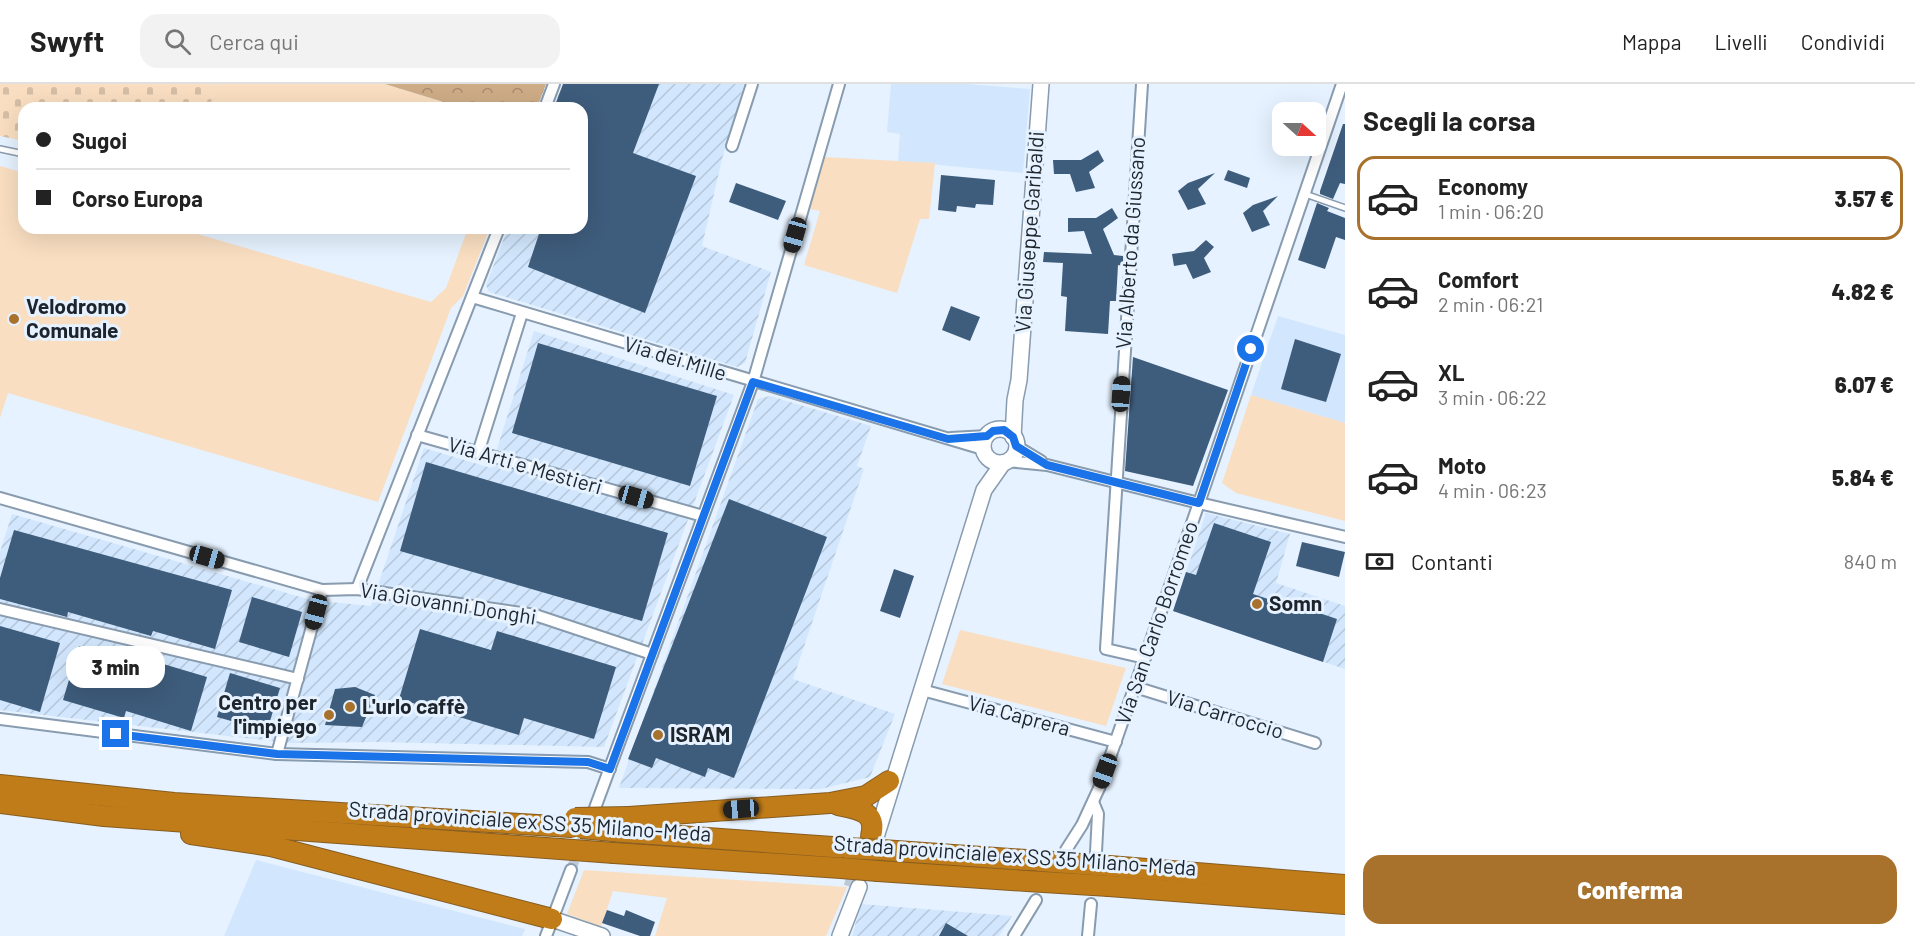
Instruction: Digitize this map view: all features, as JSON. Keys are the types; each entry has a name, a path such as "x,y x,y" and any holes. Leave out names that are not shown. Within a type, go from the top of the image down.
{"highway":[{"path":"626,824 830,803 866,796 889,781"},
{"name":"Strada provinciale ex SS 35 Milano-Meda","path":"0,785 174,802 476,823 626,824 847,848 874,836 1040,861 1105,868 1345,885"},
{"path":"830,803 866,814 874,836"},
{"name":"Strada provinciale ex SS 35 Milano-Meda","path":"0,804 104,816 1027,881 1105,868 1345,904"},
{"path":"104,816 168,830 271,846 549,927"}],"street":[{"path":"547,102 554,84"},
{"path":"732,146 752,84"},
{"path":"595,808 753,382 839,84"},
{"name":"Via Giuseppe Garibaldi","path":"1015,441 1014,411 1019,380 1041,84"},
{"name":"Via Alberto da Giussano","path":"1142,84 1106,649 1145,658"},
{"name":"Via San Carlo Borromeo","path":"1066,850 1093,802 1116,742 1342,84"},
{"path":"357,589 497,234"},
{"name":"Via dei Mille","path":"472,297 948,439 987,442"},
{"path":"478,453 522,313"},
{"name":"Via Giuseppe Garibaldi","path":"874,836 984,490 987,442 1019,380"},
{"path":"1047,465 1004,430 987,442 992,461 1047,465 1345,537"},
{"name":"Via Arti e Mestieri","path":"417,435 703,516"},
{"path":"1005,462 1014,455 1015,441"},
{"name":"Via Giuseppe Garibaldi","path":"984,490 1005,462"},
{"name":"Via Giovanni Donghi","path":"0,498 322,590 357,589 535,615 652,654"},
{"path":"277,754 322,590"},
{"path":"0,609 298,679"},
{"name":"Via Carroccio","path":"1135,687 1315,743"},
{"name":"Via Caprera","path":"922,690 1116,742"},
{"path":"0,719 277,754 588,762 610,769"},
{"name":"Via Giuseppe Garibaldi","path":"874,836 889,781 899,759"},
{"path":"1093,802 1098,814 1105,868"},
{"path":"571,870 549,927 602,936"},
{"path":"841,933 855,887"},
{"path":"1014,936 1036,900"},
{"path":"1089,936 1091,903"}],"lane":[{"path":"0,149 18,153"},
{"path":"1304,194 1345,208"}],"shaded area":[{"path":"563,84 744,84 722,159 702,246 771,272 745,363 737,367 489,292 486,285 506,234 588,234 588,102 556,102"},
{"path":"891,84 967,84 1030,89 1023,173 898,161 900,134 887,132"},
{"path":"1278,316 1345,335 1345,423 1251,395"},
{"path":"534,331 734,395 604,747 380,742 290,743 0,710 0,552 12,514 311,600 371,606 424,448 491,468"},
{"path":"770,396 871,426 857,466 864,469 793,679 895,714 870,777 821,789 619,788 758,399"},
{"path":"1206,513 1290,534 1276,583 1345,606 1345,669 1173,611"},
{"path":"256,860 525,929 522,936 224,936"},
{"path":"861,904 1012,916 999,936 852,936"}],"green space":[{"path":"0,84 215,84 211,102 18,102 18,140 0,136"},
{"path":"215,84 385,84 444,102 211,102"},
{"path":"385,84 546,84 539,102 444,102"},
{"path":"824,157 935,163 929,219 920,219 897,293 804,265 820,211 810,209"},
{"path":"0,166 18,171 18,234 198,234 431,302 446,288 466,234 488,234 463,296 451,308 378,502 8,393 0,418"},
{"path":"1251,395 1345,423 1345,521 1236,493 1222,483"},
{"path":"960,630 1126,668 1106,726 942,684"},
{"path":"584,870 847,887 826,936 655,936 667,898 613,891 601,927 567,914"}],"building":[{"path":"563,84 659,84 633,153 696,176 645,313 528,267 539,234 588,234 588,102 556,102"},
{"path":"1343,124 1345,124 1345,184 1340,183 1333,199 1320,194 1320,191"},
{"path":"1098,150 1104,161 1089,172 1095,188 1076,192 1070,174 1054,174 1053,160 1081,160"},
{"path":"1228,170 1250,178 1247,188 1224,180"},
{"path":"1215,173 1198,189 1206,204 1188,210 1178,191 1188,183"},
{"path":"941,175 995,180 993,205 976,204 975,208 957,206 956,212 938,210"},
{"path":"736,183 786,201 778,220 729,202"},
{"path":"1278,196 1263,211 1270,225 1252,232 1243,213 1253,205"},
{"path":"1317,203 1329,208 1327,211 1345,218 1345,240 1336,237 1325,269 1298,260"},
{"path":"1112,208 1118,218 1103,229 1114,255 1123,256 1123,266 1118,265 1116,301 1110,301 1108,334 1065,331 1067,297 1061,296 1063,263 1043,262 1044,252 1092,254 1084,231 1068,232 1068,218 1096,218"},
{"path":"1206,240 1214,247 1204,258 1211,272 1193,279 1186,264 1174,266 1172,254 1194,251"},
{"path":"951,306 980,317 970,341 942,330"},
{"path":"1295,339 1341,354 1326,402 1281,389"},
{"path":"538,343 717,396 690,486 512,433"},
{"path":"1133,357 1228,390 1193,486 1125,471"},
{"path":"426,462 668,533 642,621 400,551"},
{"path":"729,499 827,537 734,778 708,768 705,777 656,758 652,768 628,759"},
{"path":"1214,523 1271,542 1253,594 1271,600 1272,597 1337,619 1323,662 1173,611 1186,572 1196,575"},
{"path":"14,530 232,590 215,649 153,631 151,636 68,612 67,617 0,599 0,578"},
{"path":"1302,542 1345,552 1339,577 1296,566"},
{"path":"894,569 914,576 900,618 880,611"},
{"path":"252,597 302,612 289,657 239,642"},
{"path":"0,626 60,643 40,712 0,700"},
{"path":"420,629 491,650 497,631 616,667 594,739 524,718 519,735 399,699"},
{"path":"79,646 141,664 143,658 207,677 191,731 126,711 124,718 63,700"},
{"path":"230,673 280,688 267,731 217,717"},
{"path":"355,687 375,695 362,727 325,725 335,689"},
{"path":"607,910 624,916 626,910 655,922 650,936 640,936 602,923"},
{"path":"946,923 968,936 939,936"}],"tunnel":[{"path":"571,870 588,825"},
{"path":"851,887 866,839"}],"place":[{"name":"Velodromo Comunale","path":"14,319"},
{"name":"Somn","path":"1257,604"},
{"name":"L'urlo caffè","path":"350,707"},
{"name":"Centro per l'impiego","path":"329,715"},
{"name":"ISRAM","path":"658,735"}],"route":[{"path":"116,734 277,754 588,762 610,769 753,382 948,439 987,436 993,431 1004,430 1016,441 1016,446 1047,465 1199,503 1251,349"}]}
